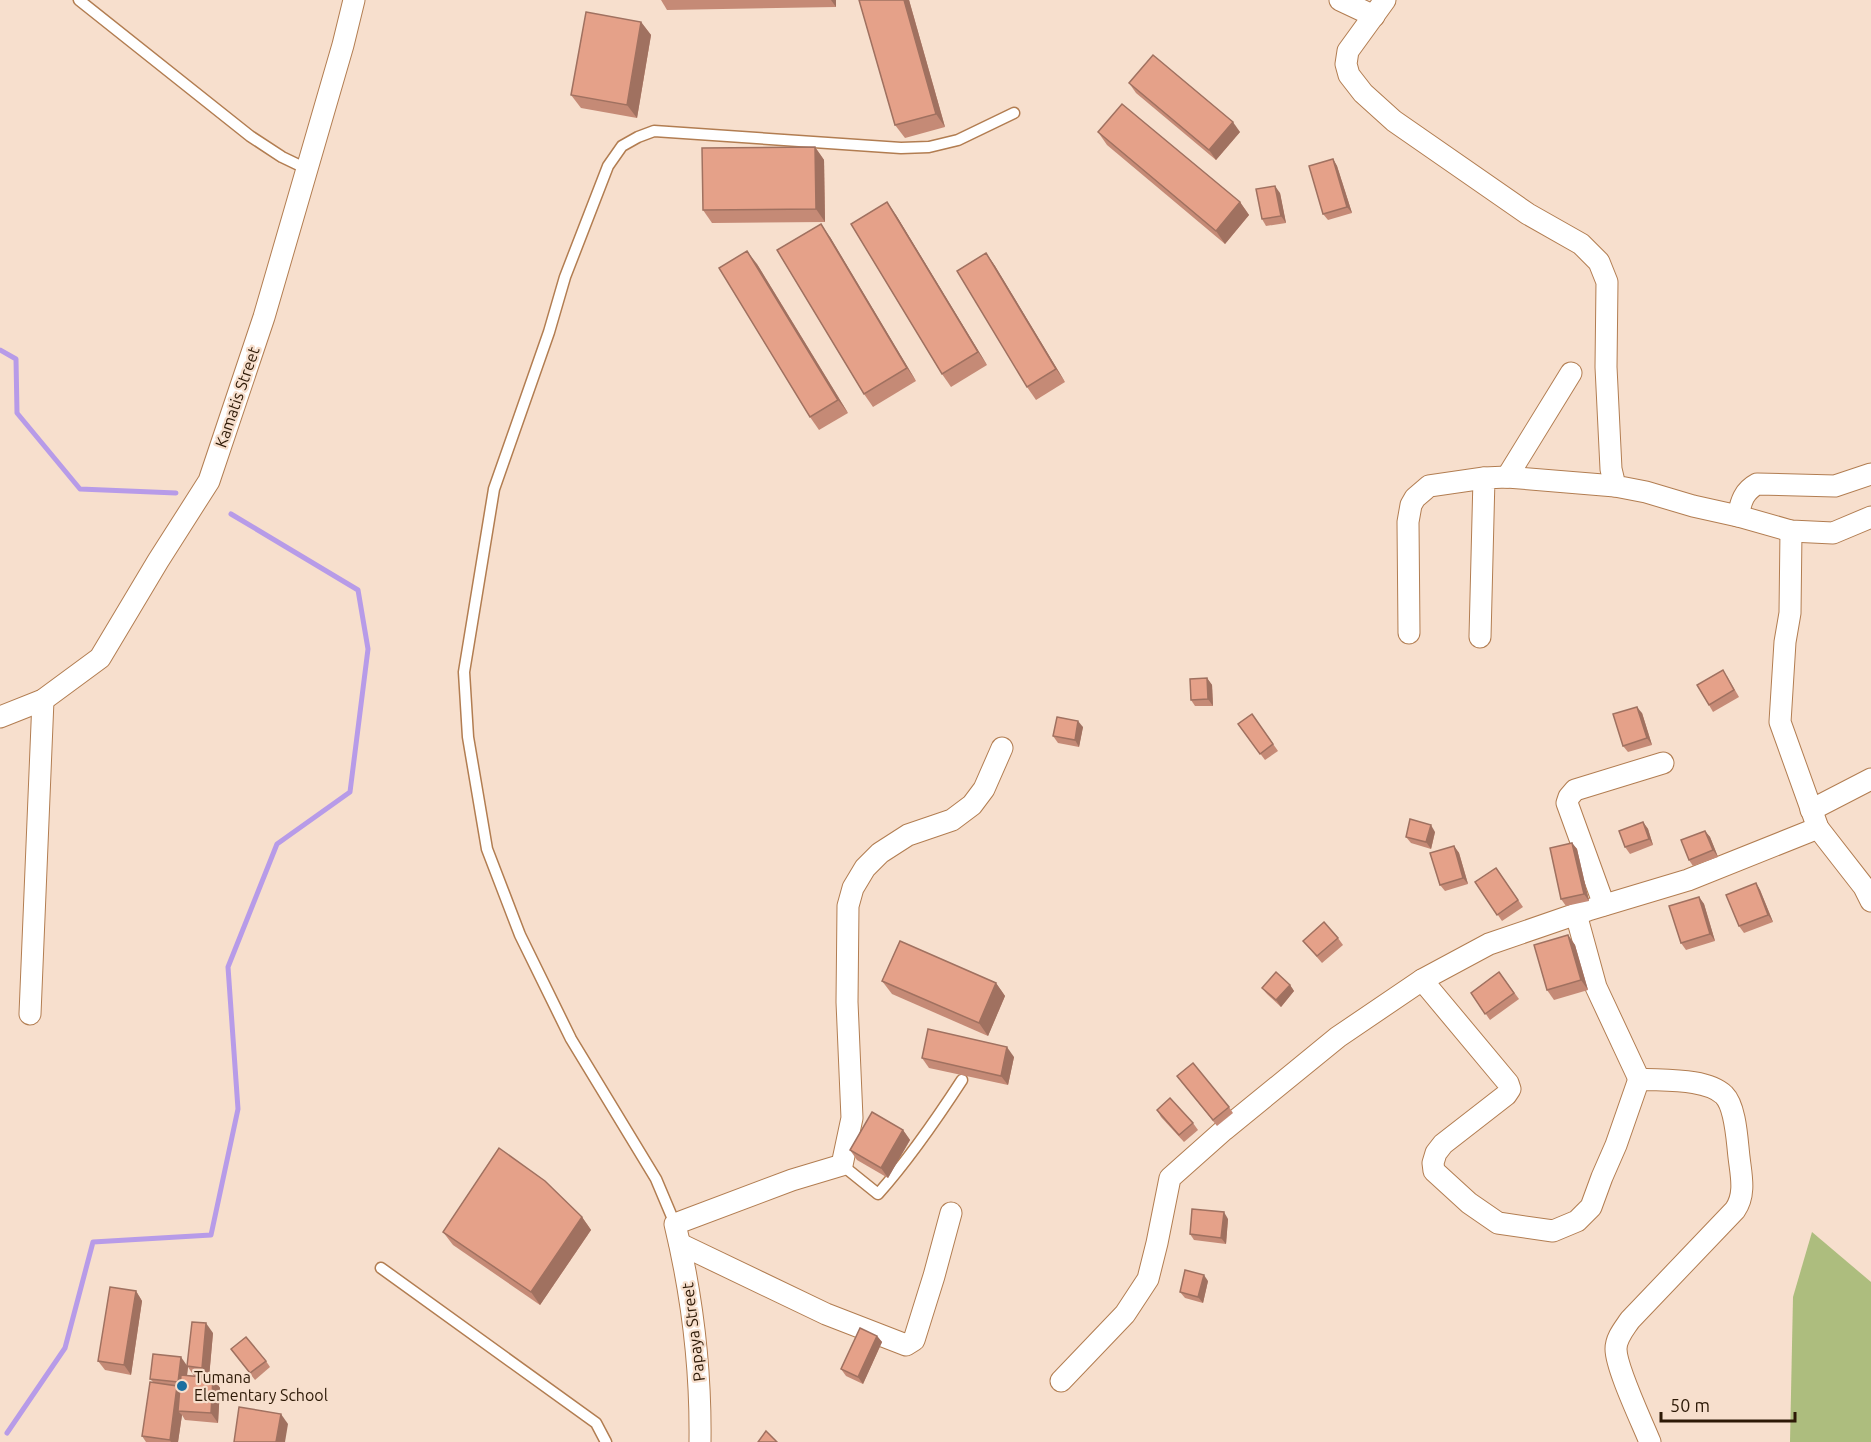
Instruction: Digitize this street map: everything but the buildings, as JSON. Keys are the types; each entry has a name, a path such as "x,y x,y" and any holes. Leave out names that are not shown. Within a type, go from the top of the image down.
{"street":[{"name":"Kamatis Street","path":"0,717 42,700 100,658 209,481 264,317 354,0"},
{"path":"1340,0 1379,8 1348,51 1346,64 1349,75 1363,93 1394,121 1528,214 1581,244 1599,262 1607,282 1606,367 1611,469 1615,486"},
{"path":"1507,477 1571,374"},
{"path":"1738,516 1741,500 1749,489 1757,484 1835,486 1871,474"},
{"path":"1409,633 1408,522 1411,505 1415,498 1429,486 1507,477 1615,486 1646,492 1791,531 1833,532 1871,517"},
{"path":"1480,637 1484,478"},
{"path":"1791,531 1790,613 1784,652 1780,722 1814,819 1864,887 1871,902"},
{"path":"30,1014 42,700"},
{"path":"678,1234 782,1184 842,1165 852,1118 847,1002 848,906 853,888 865,868 880,853 908,835 952,820 972,805 984,789 1002,748"},
{"path":"1604,905 1567,802 1569,797 1575,790 1664,763"},
{"path":"1061,1381 1125,1314 1148,1279 1170,1178 1224,1130 1338,1036 1422,980 1489,944 1688,879 1814,819 1871,779"},
{"path":"1422,980 1508,1083 1510,1089 1506,1095 1443,1144 1436,1153 1433,1163 1434,1171 1469,1203 1498,1223 1553,1231 1577,1221 1591,1207 1639,1079 1596,987 1576,914"},
{"path":"1639,1079 1705,1084 1725,1096 1735,1118 1742,1185 1741,1201 1735,1210 1630,1320 1619,1336 1616,1349 1622,1371 1650,1442"},
{"path":"678,1234 826,1314 906,1345 914,1340 951,1213"},
{"name":"Papaya Street","path":"678,1234 692,1309 696,1346 700,1442"}],"lane":[{"path":"79,0 249,136 282,157 307,169"},
{"path":"678,1234 656,1179 571,1039 520,935 487,849 468,737 464,672 494,489 549,332 565,277 608,166 622,146 654,131 901,148 929,147 958,140 1014,113"},
{"path":"842,1165 878,1194 924,1138 962,1080"},
{"path":"381,1268 596,1423 606,1442"}],"green space":[{"path":"1812,1232 1871,1282 1871,1442 1790,1442 1793,1297"}],"waterway":[{"path":"0,350 16,359 17,413 80,489 176,493"},
{"path":"7,1433 65,1348 93,1242 211,1235 238,1109 228,967 277,844 350,792 368,649 358,590 231,514"}],"place":[{"name":"Tumana Elementary School","path":"182,1386"}]}
